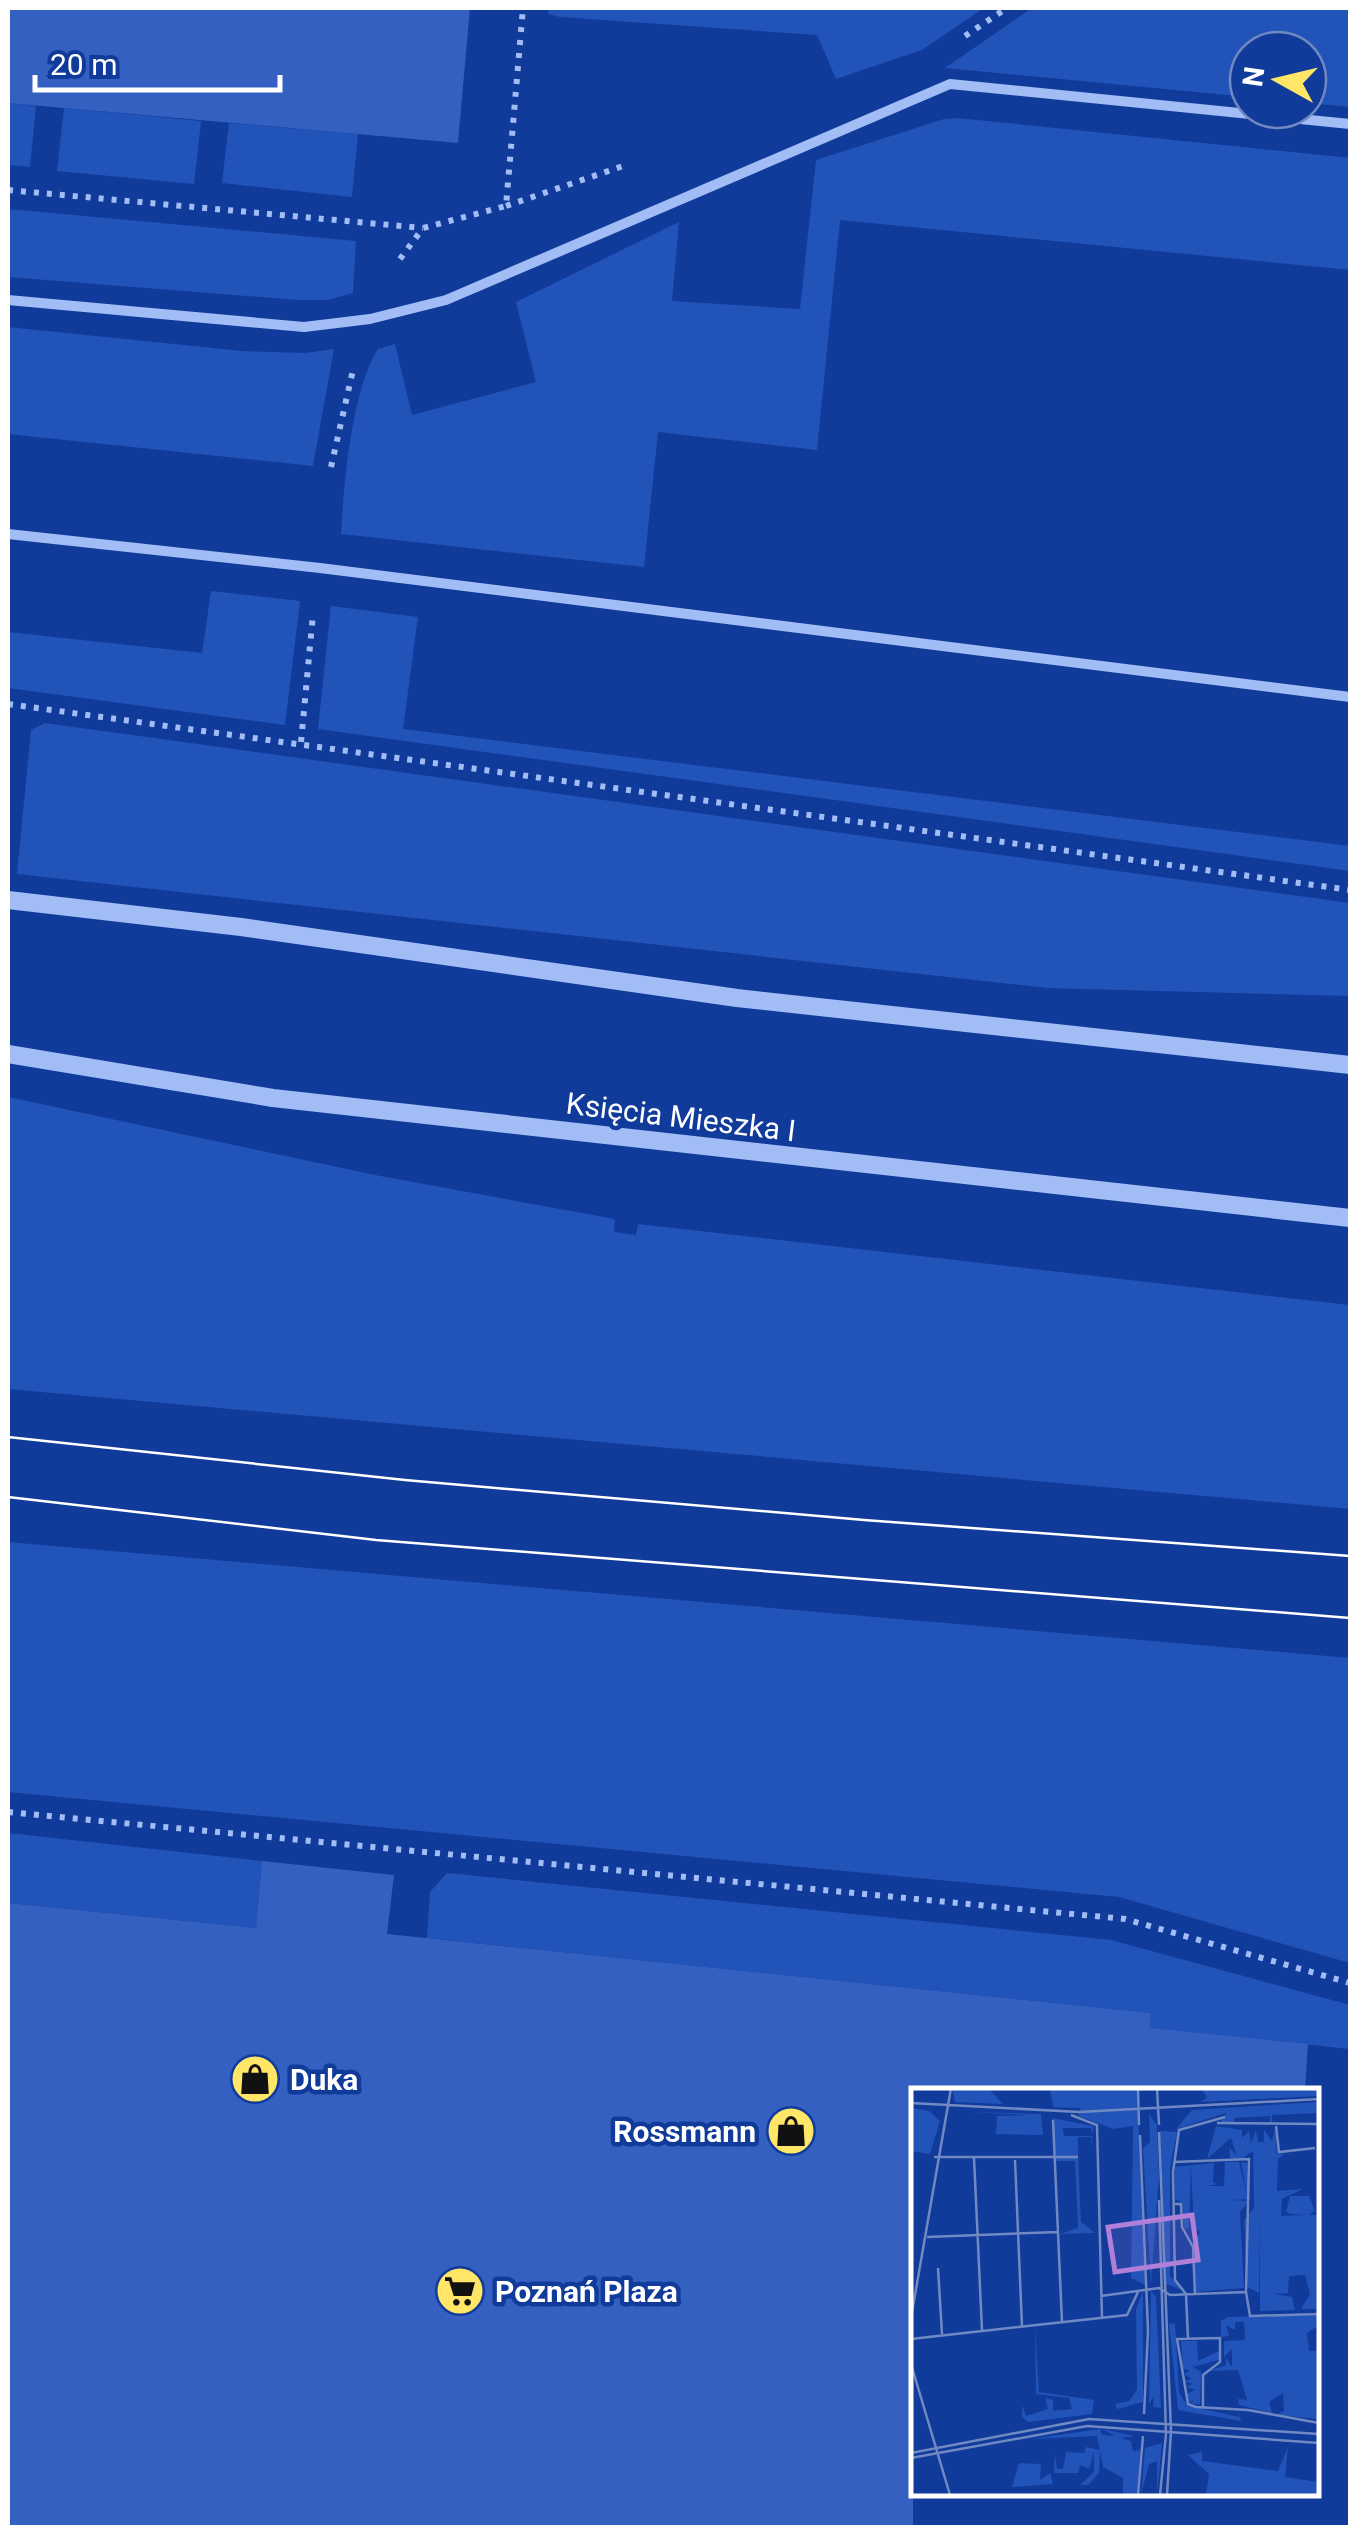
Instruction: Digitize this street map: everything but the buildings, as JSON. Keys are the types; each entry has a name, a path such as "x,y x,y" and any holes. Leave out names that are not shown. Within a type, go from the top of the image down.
{"street":[{"path":"8,300 297,327 370,319 446,300 950,84 1350,124"},
{"path":"8,534 320,568 1350,697"},
{"path":"8,900 242,927 737,998 1350,1065"},
{"name":"Księcia Mieszka I","path":"8,1054 272,1098 1350,1218"}],"path":[{"path":"8,190 422,228 506,206 523,8"},
{"path":"392,271 422,228"},
{"path":"331,467 354,365"},
{"path":"300,742 314,608"},
{"path":"8,704 1350,890"},
{"path":"8,1812 1124,1919 1350,1983"}],"shaded area":[{"path":"549,8 984,8 922,50 836,79 817,35 560,17 548,14"},
{"path":"1032,8 1350,8 1350,107 1328,105 1328,30 1228,30 1228,95 945,68"},
{"path":"8,103 36,106 30,167 8,165"},
{"path":"64,108 201,121 194,184 57,171"},
{"path":"944,119 1350,158 1350,270 840,220 817,450 658,432 644,567 341,534 355,413 378,349 395,344 412,415 536,382 516,302 679,222 672,301 800,309 816,160"},
{"path":"229,123 358,134 352,197 222,183"},
{"path":"8,209 356,241 353,293 328,300 298,300 8,277"},
{"path":"8,327 242,351 305,353 334,349 313,466 8,434"},
{"path":"211,591 300,601 285,725 8,688 8,632 202,653"},
{"path":"331,606 418,617 403,729 1350,846 1350,871 318,729"},
{"path":"45,723 1350,903 1350,996 1048,988 17,874 31,730"},
{"path":"8,1097 375,1175 615,1219 614,1232 636,1235 638,1224 1350,1305 1350,1509 8,1389"},
{"path":"8,1542 1350,1658 1350,1963 1119,1897 8,1792"},
{"path":"8,1833 262,1861 256,1928 8,1903"},
{"path":"447,1873 1111,1940 1350,2005 1350,2049 1217,2035 1149,2040 1151,2013 427,1938 430,1892"}],"tram line":[{"path":"8,1437 405,1480 864,1520 1350,1556"},
{"path":"8,1497 376,1540 1350,1618"}],"place":[{"name":"Duka","path":"255,2079"},
{"name":"Rossmann","path":"791,2131"},
{"name":"Poznań Plaza","path":"460,2291"}]}
